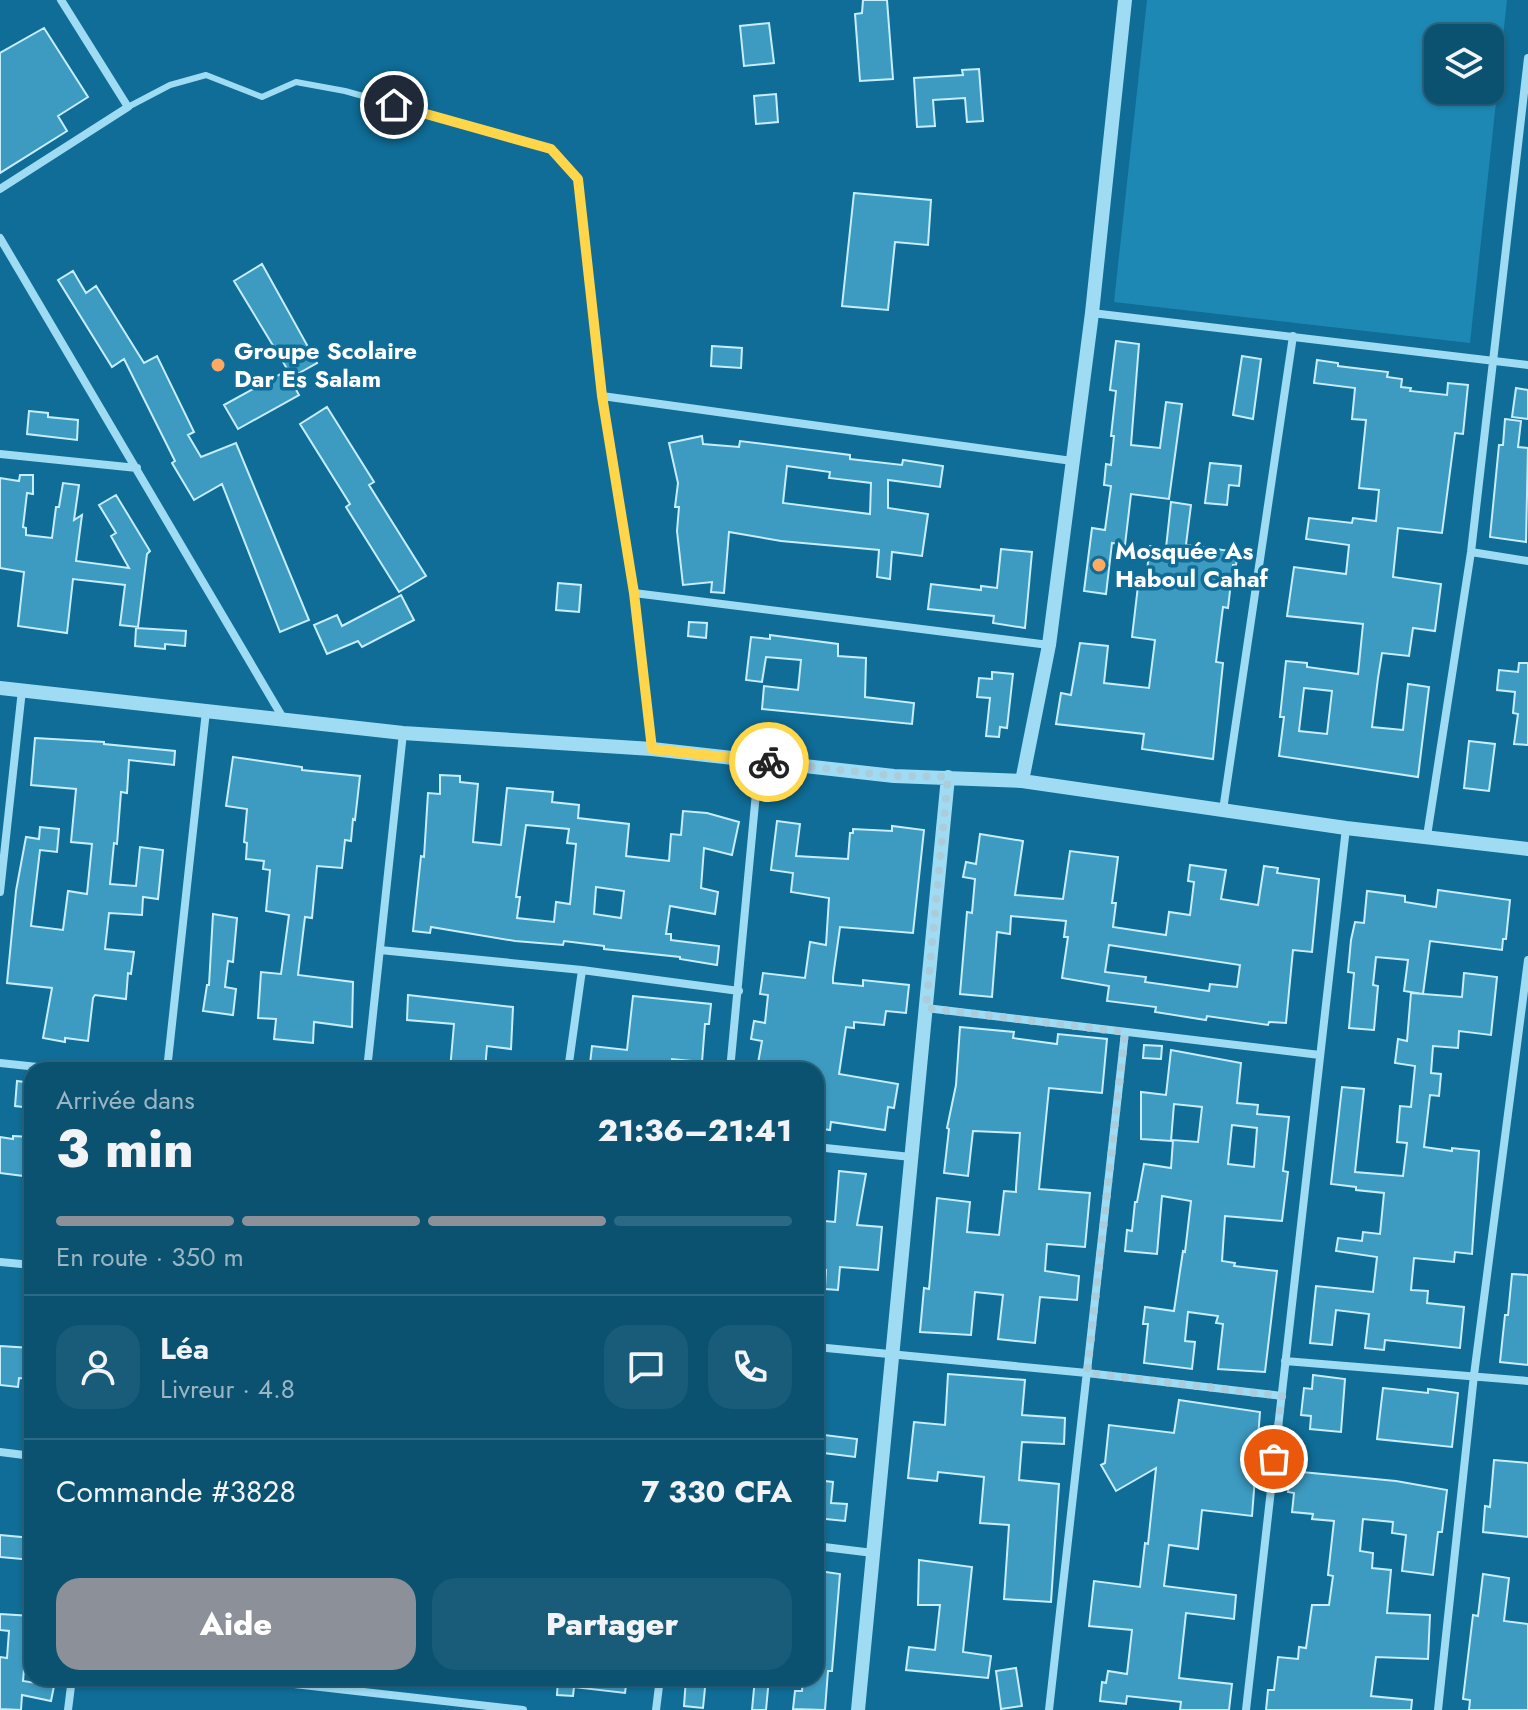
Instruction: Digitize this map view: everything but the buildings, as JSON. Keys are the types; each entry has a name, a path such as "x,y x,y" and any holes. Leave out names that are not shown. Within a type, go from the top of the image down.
{"street":[{"path":"0,189 128,107 61,0"},
{"path":"1022,781 1049,645 1092,313 1125,0"},
{"path":"1427,836 1471,552 1528,58"},
{"path":"0,238 283,718"},
{"path":"1092,313 1528,365"},
{"path":"1222,811 1293,336"},
{"path":"652,749 634,593 602,396 1072,461"},
{"path":"0,454 137,468"},
{"path":"1471,552 1528,561"},
{"path":"634,593 1049,645"},
{"path":"0,688 403,733 652,749 894,776 1022,781 1346,828 1528,849"},
{"path":"0,892 22,690"},
{"path":"168,1062 206,711"},
{"path":"368,1062 403,733"},
{"path":"731,1062 759,761"},
{"path":"858,1710 948,777"},
{"path":"1246,1710 1346,828"},
{"path":"380,950 582,970 739,991"},
{"path":"1438,1710 1474,1375 1528,960"},
{"path":"569,1062 582,970"},
{"path":"926,1008 1320,1055"},
{"path":"1049,1710 1125,1032"},
{"path":"0,1063 24,1066"},
{"path":"824,1148 911,1157"},
{"path":"0,1262 24,1264"},
{"path":"824,1348 1087,1373 1282,1396"},
{"path":"1285,1361 1528,1381"},
{"path":"0,1452 24,1455"},
{"path":"824,1547 873,1553"},
{"path":"68,1710 71,1686"},
{"path":"312,1686 523,1710"},
{"path":"656,1710 659,1686"}],"lane":[{"path":"128,107 170,85 206,75 262,97 296,82 345,91 551,149 578,179 602,396"}],"shaded area":[{"path":"1147,0 1507,0 1504,28 1504,24 1424,24 1424,104 1496,104 1470,343 1114,302"}],"way so far":[{"path":"769,762 894,776 948,777 926,1008 1125,1032 1087,1373 1282,1396 1274,1459"}],"place":[{"name":"Groupe Scolaire Dar Es Salam","path":"218,365"},
{"name":"Mosquée As Haboul Cahaf","path":"1099,565"}],"route":[{"path":"394,105 551,149 578,179 602,396 634,593 652,749 769,762"}]}
